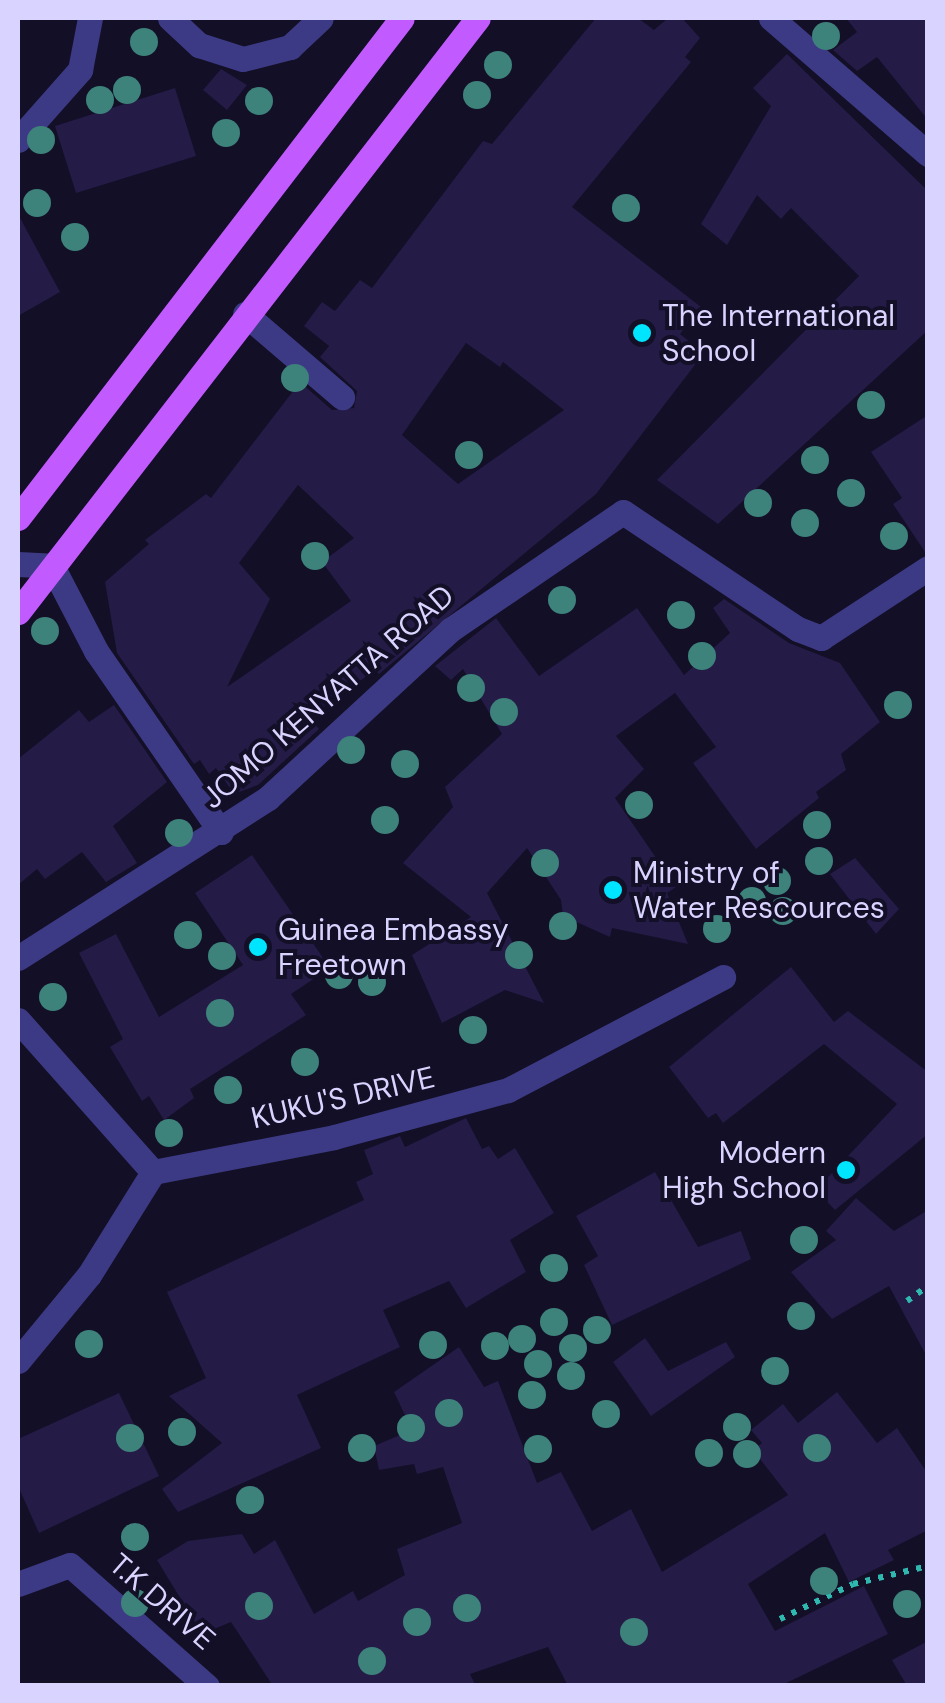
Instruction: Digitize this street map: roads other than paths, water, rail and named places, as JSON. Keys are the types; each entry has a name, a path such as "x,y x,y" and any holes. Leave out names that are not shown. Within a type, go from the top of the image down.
{"main road":[{"path":"18,518 27,495 402,18"},
{"path":"18,612 478,18"}],"street":[{"path":"18,140 80,70 90,18"},
{"path":"170,18 199,45 242,60 290,47 321,18"},
{"path":"771,18 928,154"},
{"path":"245,314 342,397"},
{"name":"JOMO KENYATTA ROAD","path":"18,958 221,832 268,798 450,630 623,512 798,629 821,638 928,568"},
{"path":"18,564 52,566 96,651 221,832"},
{"name":"KUKU'S DRIVE","path":"153,1172 334,1138 508,1090 723,978"},
{"path":"18,1020 153,1172 89,1275 18,1361"},
{"name":"T.K DRIVE","path":"18,1584 70,1565 207,1686"}],"place":[{"name":"The International School","path":"642,333"},
{"name":"Ministry of Water Rescources","path":"613,890"},
{"name":"Guinea Embassy Freetown","path":"258,947"},
{"name":"Modern High School","path":"846,1170"}]}
